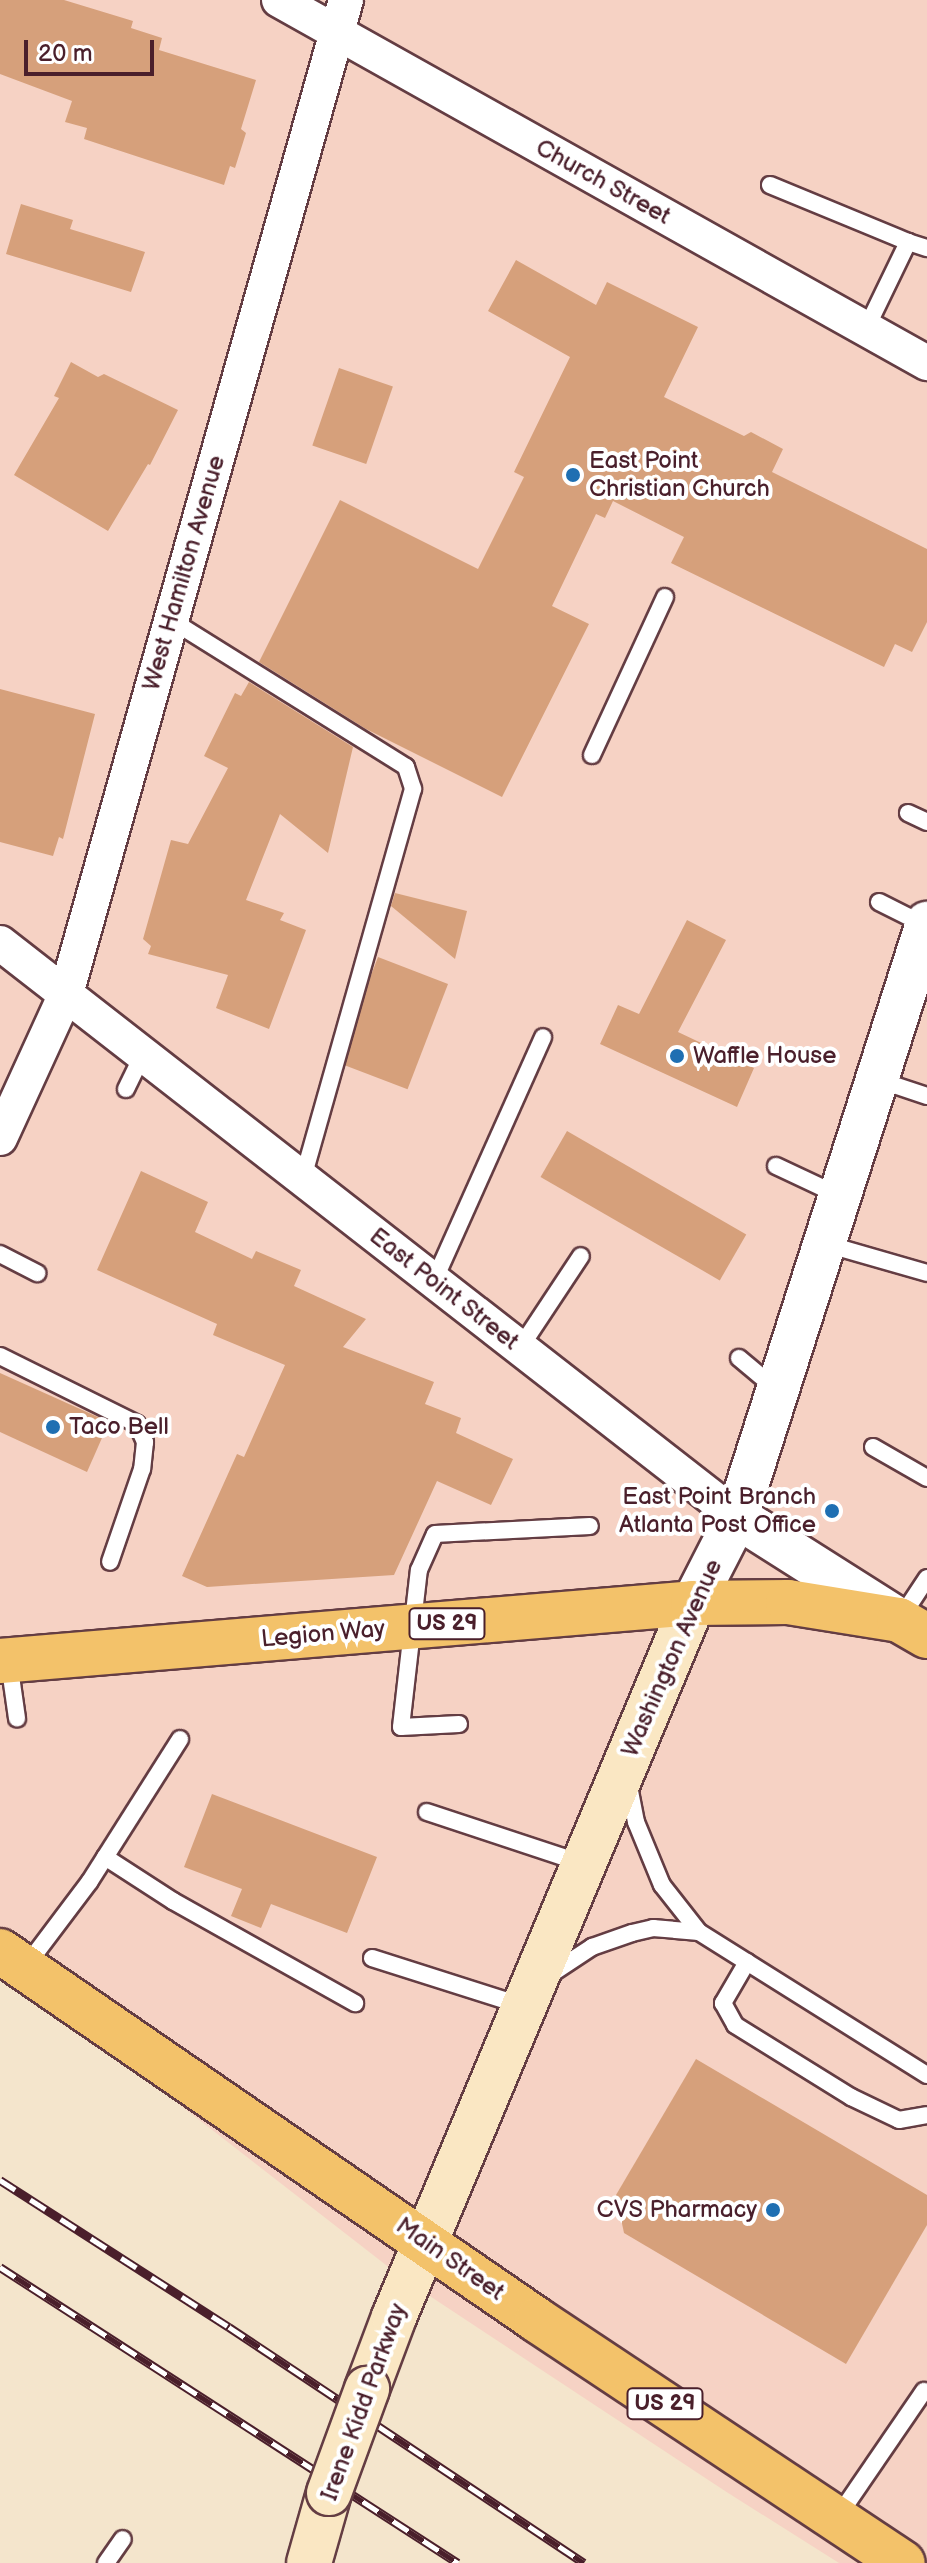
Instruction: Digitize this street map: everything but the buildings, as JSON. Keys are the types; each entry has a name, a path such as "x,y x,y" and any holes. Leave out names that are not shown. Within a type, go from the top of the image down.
{"main road":[{"name":"US 29","path":"693,1603 788,1602 913,1628"},
{"name":"Legion Way","path":"4,1660 693,1603"},
{"name":"Washington Avenue","path":"427,2243 693,1603"},
{"name":"Main Street","path":"12,1959 903,2563"},
{"name":"Irene Kidd Parkway","path":"309,2563 329,2493 367,2389 427,2243"}],"street":[{"name":"Church Street","path":"279,0 927,363"},
{"name":"West Hamilton Avenue","path":"0,1138 66,994 346,0"},
{"name":"Washington Avenue","path":"693,1603 737,1517 927,924"},
{"name":"East Point Street","path":"0,943 737,1517 913,1628"}],"lane":[{"path":"770,185 927,248"},
{"path":"866,329 908,242"},
{"path":"592,755 665,597"},
{"path":"171,620 406,767 413,789 303,1179"},
{"path":"908,813 927,822"},
{"path":"879,902 927,924"},
{"path":"434,1281 543,1037"},
{"path":"126,1089 143,1054"},
{"path":"877,1079 927,1096"},
{"path":"776,1166 840,1195"},
{"path":"824,1243 927,1273"},
{"path":"0,1254 37,1273"},
{"path":"520,1348 581,1256"},
{"path":"0,1356 137,1424 145,1442 142,1469 110,1562"},
{"path":"739,1358 777,1391"},
{"path":"873,1447 927,1478"},
{"path":"459,1724 401,1727 410,1627 419,1570 435,1534 590,1526"},
{"path":"913,1628 927,1578"},
{"path":"4,1660 17,1718"},
{"path":"12,1959 105,1857 180,1739"},
{"path":"625,1764 636,1822 662,1885 699,1932 927,2075"},
{"path":"427,1812 584,1864"},
{"path":"105,1857 173,1901 355,2003"},
{"path":"372,1958 529,1996 592,1947 653,1928 699,1932"},
{"path":"747,1962 723,2003 735,2025 851,2097 899,2120 927,2115"},
{"path":"837,2518 924,2391"},
{"path":"106,2563 123,2539"}],"shaded area":[{"path":"0,0 927,0 927,2563 839,2563 725,2491 404,2279 0,1965"}],"railway":[{"path":"0,2180 229,2327 584,2563"},
{"path":"0,2267 458,2563"}],"place":[{"name":"East Point Christian Church","path":"573,475"},
{"name":"Waffle House","path":"677,1056"},
{"name":"Taco Bell","path":"53,1427"},
{"name":"East Point Branch Atlanta Post Office","path":"832,1511"},
{"name":"CVS Pharmacy","path":"773,2210"}]}
